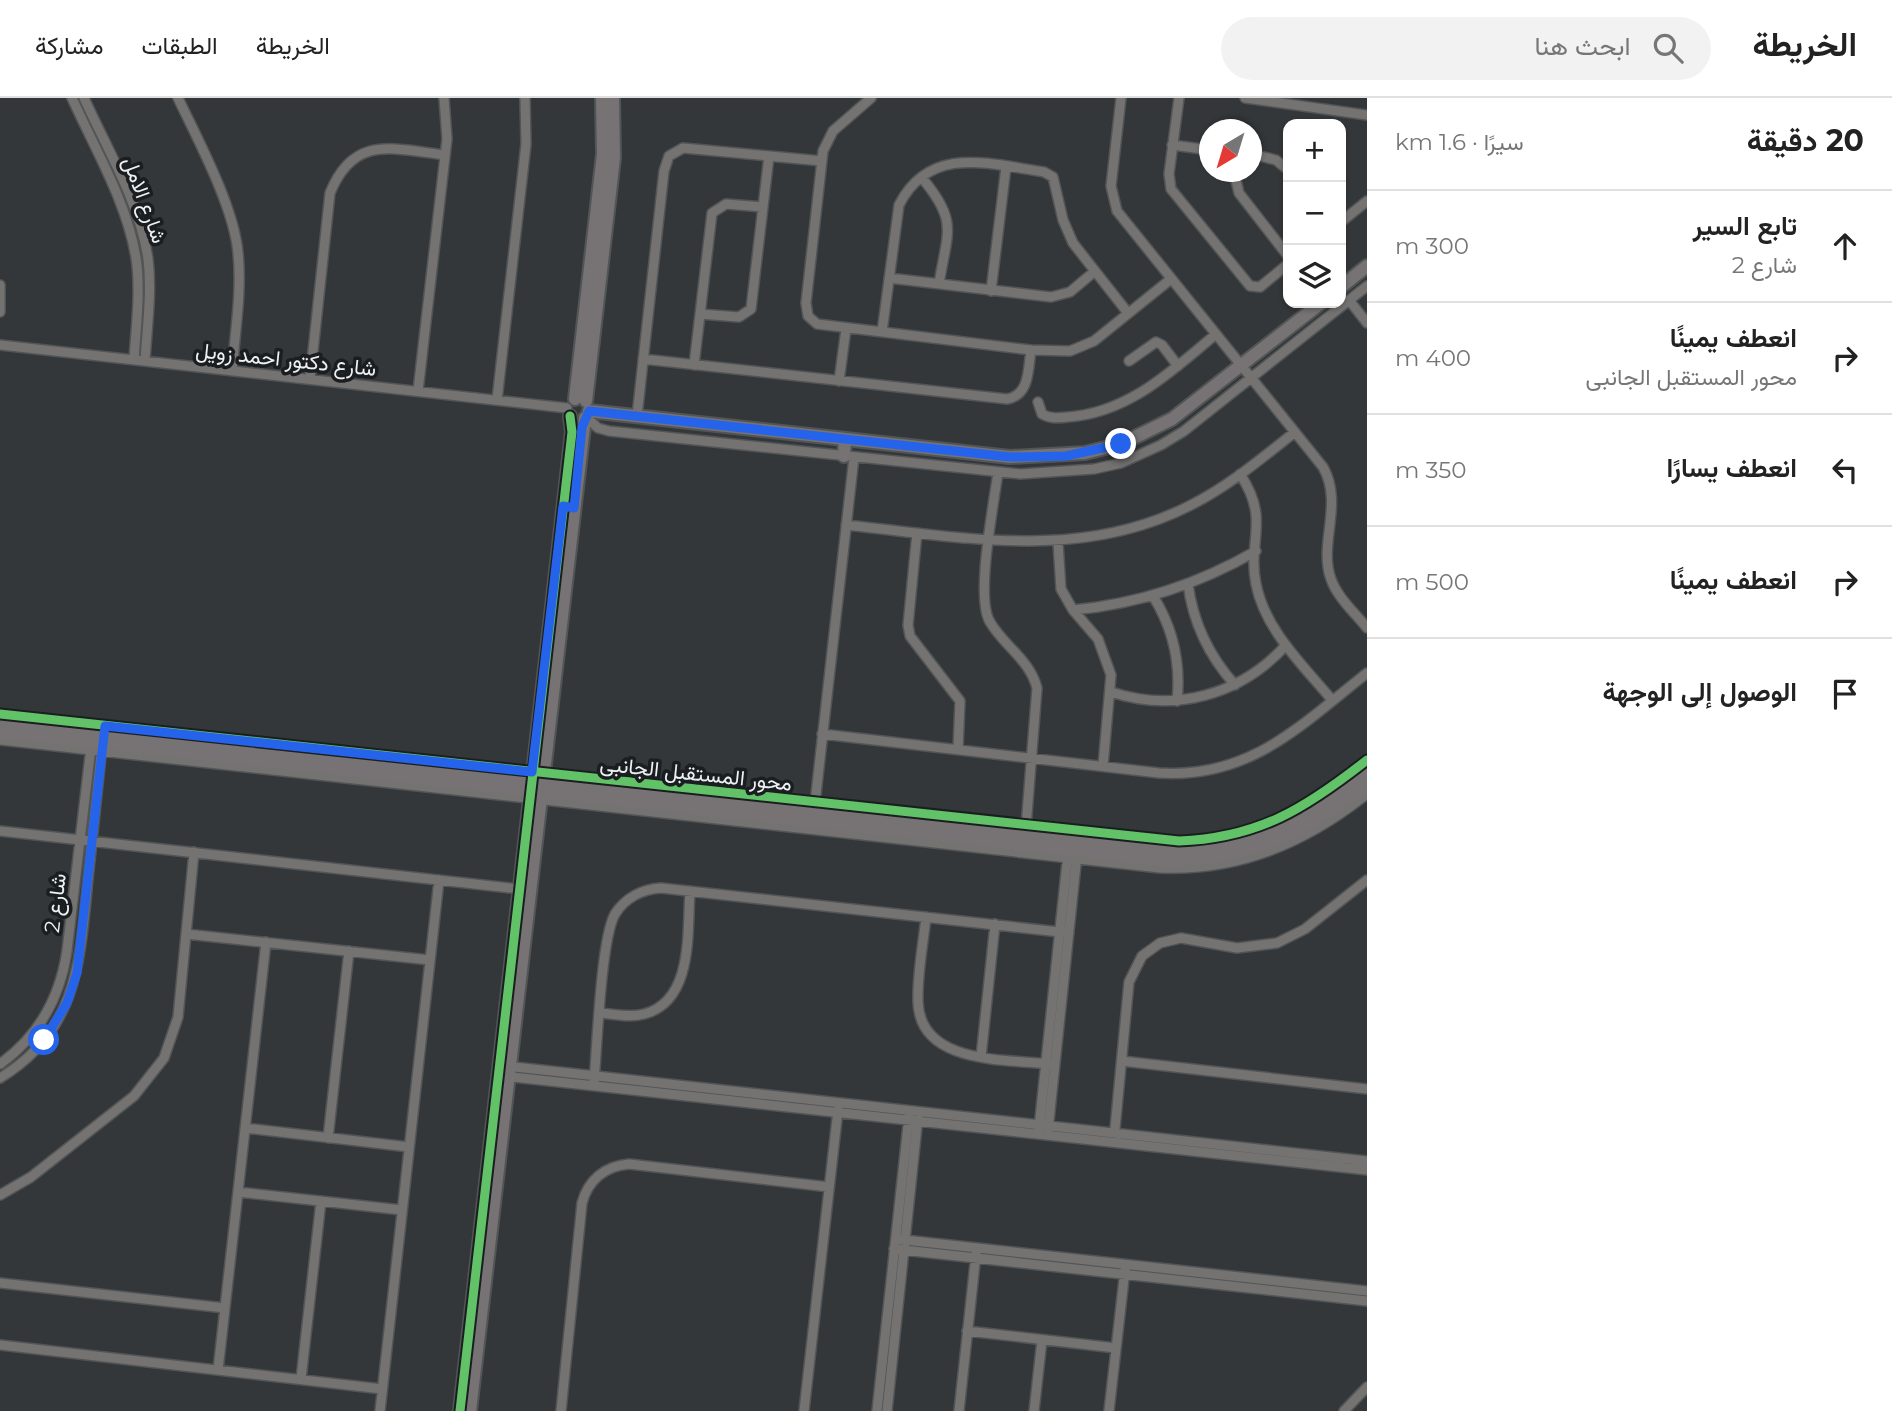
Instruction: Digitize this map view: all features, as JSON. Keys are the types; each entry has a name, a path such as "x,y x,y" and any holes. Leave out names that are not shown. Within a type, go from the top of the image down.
{"street":[{"name":"شارع الامل","path":"72,98 124,215 134,245 138,291 134,360"},
{"name":"شارع الامل","path":"84,98 135,213 145,244 149,275 145,361"},
{"path":"178,98 215,181 236,240 239,265 232,371"},
{"path":"418,391 445,155 447,116 444,98"},
{"path":"497,400 527,133 525,98"},
{"path":"470,1411 512,1071 537,786 580,410 603,154 602,98"},
{"path":"580,410 613,170 614,98"},
{"path":"871,98 833,131 822,161 806,310 817,324 1058,352 1078,349 1094,341 1171,279"},
{"path":"1121,98 1111,186 1114,203 1123,219 1324,467 1331,486 1331,580 1367,628"},
{"path":"1179,98 1169,182 1174,196 1247,283 1260,287 1283,268"},
{"path":"1245,98 1367,115"},
{"path":"1172,145 1199,149"},
{"path":"637,416 664,171 668,156 683,148 822,161"},
{"path":"310,379 330,193 337,177 355,156 373,149 445,155"},
{"path":"700,314 739,317 751,309 769,156"},
{"path":"1262,157 1276,160 1283,166"},
{"path":"882,332 899,205 922,177 937,167 957,161 1044,172 1053,177 1068,232 1128,313"},
{"path":"991,291 1006,167"},
{"path":"922,177 940,199 947,214 939,284"},
{"path":"1236,182 1239,193 1283,250"},
{"path":"1346,218 1367,201"},
{"path":"694,365 712,213 726,204 763,207"},
{"path":"1346,283 1367,266"},
{"path":"888,278 1058,296 1076,289 1095,271"},
{"path":"0,285 0,312"},
{"path":"580,410 594,425 608,432 998,472 1059,474 1121,463 1173,438 1367,286"},
{"path":"1349,300 1367,323"},
{"path":"580,410 1019,457 1085,453 1121,444 1155,429 1242,366 1315,308"},
{"path":"839,381 846,329"},
{"path":"1038,401 1039,410 1045,416 1094,412 1141,393 1216,334"},
{"path":"1129,361 1158,342 1178,366"},
{"name":"شارع دكتور احمد زويل","path":"0,345 580,410"},
{"path":"643,359 1012,398 1023,391 1031,350"},
{"path":"846,525 990,540 1058,543 1108,536 1154,522 1205,498 1296,432"},
{"path":"815,803 846,525 849,456 845,439"},
{"path":"998,472 985,608 992,624 1026,664 1035,681 1038,695 1026,827"},
{"path":"1240,474 1256,508 1254,570 1260,602 1286,645 1332,700"},
{"path":"916,533 909,631 915,646 960,701 958,749"},
{"path":"1058,543 1059,581 1073,610 1093,631 1111,676 1102,766"},
{"path":"1073,610 1153,596 1188,584 1256,551"},
{"path":"1188,584 1200,633 1212,655 1235,685"},
{"path":"1153,596 1165,617 1176,652 1177,701"},
{"path":"1111,692 1144,700 1177,701 1207,696 1235,685 1263,667 1286,645"},
{"path":"822,734 1172,774 1226,766 1277,743 1367,673"},
{"name":"محور المستقبل الجانبى","path":"0,714 98,738"},
{"path":"0,722 98,738"},
{"path":"0,732 98,738 1177,860 1245,852 1308,826 1367,784"},
{"name":"محور المستقبل الجانبى","path":"0,740 98,738 537,786 815,803 1026,827 1055,834 1163,841 1226,836 1272,823 1300,809 1367,760"},
{"name":"شارع 2","path":"0,1064 37,1028 60,984 80,839 98,738"},
{"name":"شارع 2","path":"0,1078 21,1063 44,1040 71,993 80,953 92,841 98,738"},
{"path":"1073,850 1177,851 1242,842 1303,818 1367,771"},
{"path":"537,786 1055,834 1073,850 1168,868 1232,863 1264,855 1304,838 1367,794"},
{"path":"460,1411 519,889 537,786"},
{"path":"0,831 519,889"},
{"path":"1044,1130 1073,850"},
{"path":"0,1195 31,1177 134,1096 152,1076 168,1049 175,1028 194,852"},
{"path":"380,1411 439,880"},
{"path":"1114,1138 1129,982 1138,962 1148,951 1160,943 1181,938 1237,947 1277,943 1305,929 1367,880"},
{"path":"594,1081 608,933 619,908 629,899 647,890 661,888 1065,932"},
{"path":"600,1013 642,1014 661,1006 671,995 682,974 690,891"},
{"path":"926,917 918,1002 930,1032 944,1046 962,1054 1051,1064"},
{"path":"981,1056 995,925"},
{"path":"186,934 430,960"},
{"path":"218,1370 266,942"},
{"path":"328,1138 349,951"},
{"path":"1122,1061 1367,1089"},
{"path":"498,1070 1114,1138 1367,1170"},
{"path":"804,1411 838,1108"},
{"path":"877,1411 900,1245 914,1116"},
{"path":"245,1128 409,1147"},
{"path":"1114,1138 1367,1161"},
{"path":"561,1411 582,1203 596,1177 614,1166 629,1164 829,1187"},
{"path":"238,1192 402,1210"},
{"path":"301,1380 321,1201"},
{"path":"900,1245 1367,1301"},
{"path":"887,1411 900,1245"},
{"path":"959,1411 976,1253"},
{"path":"1125,1270 1367,1292"},
{"path":"1109,1411 1125,1270"},
{"path":"0,1283 225,1308"},
{"path":"968,1331 1116,1348"},
{"path":"1034,1411 1042,1340"},
{"path":"0,1345 382,1389"},
{"path":"1344,1411 1367,1387"}],"cycle path":[{"path":"460,1411 572,432 570,416"},
{"path":"0,714 1179,841 1208,839 1258,827 1302,806 1367,760"}],"route":[{"path":"44,1040 67,1003 77,973 105,726 532,772 563,506 574,508 582,427 589,411 1010,457 1066,456 1121,444"}]}
